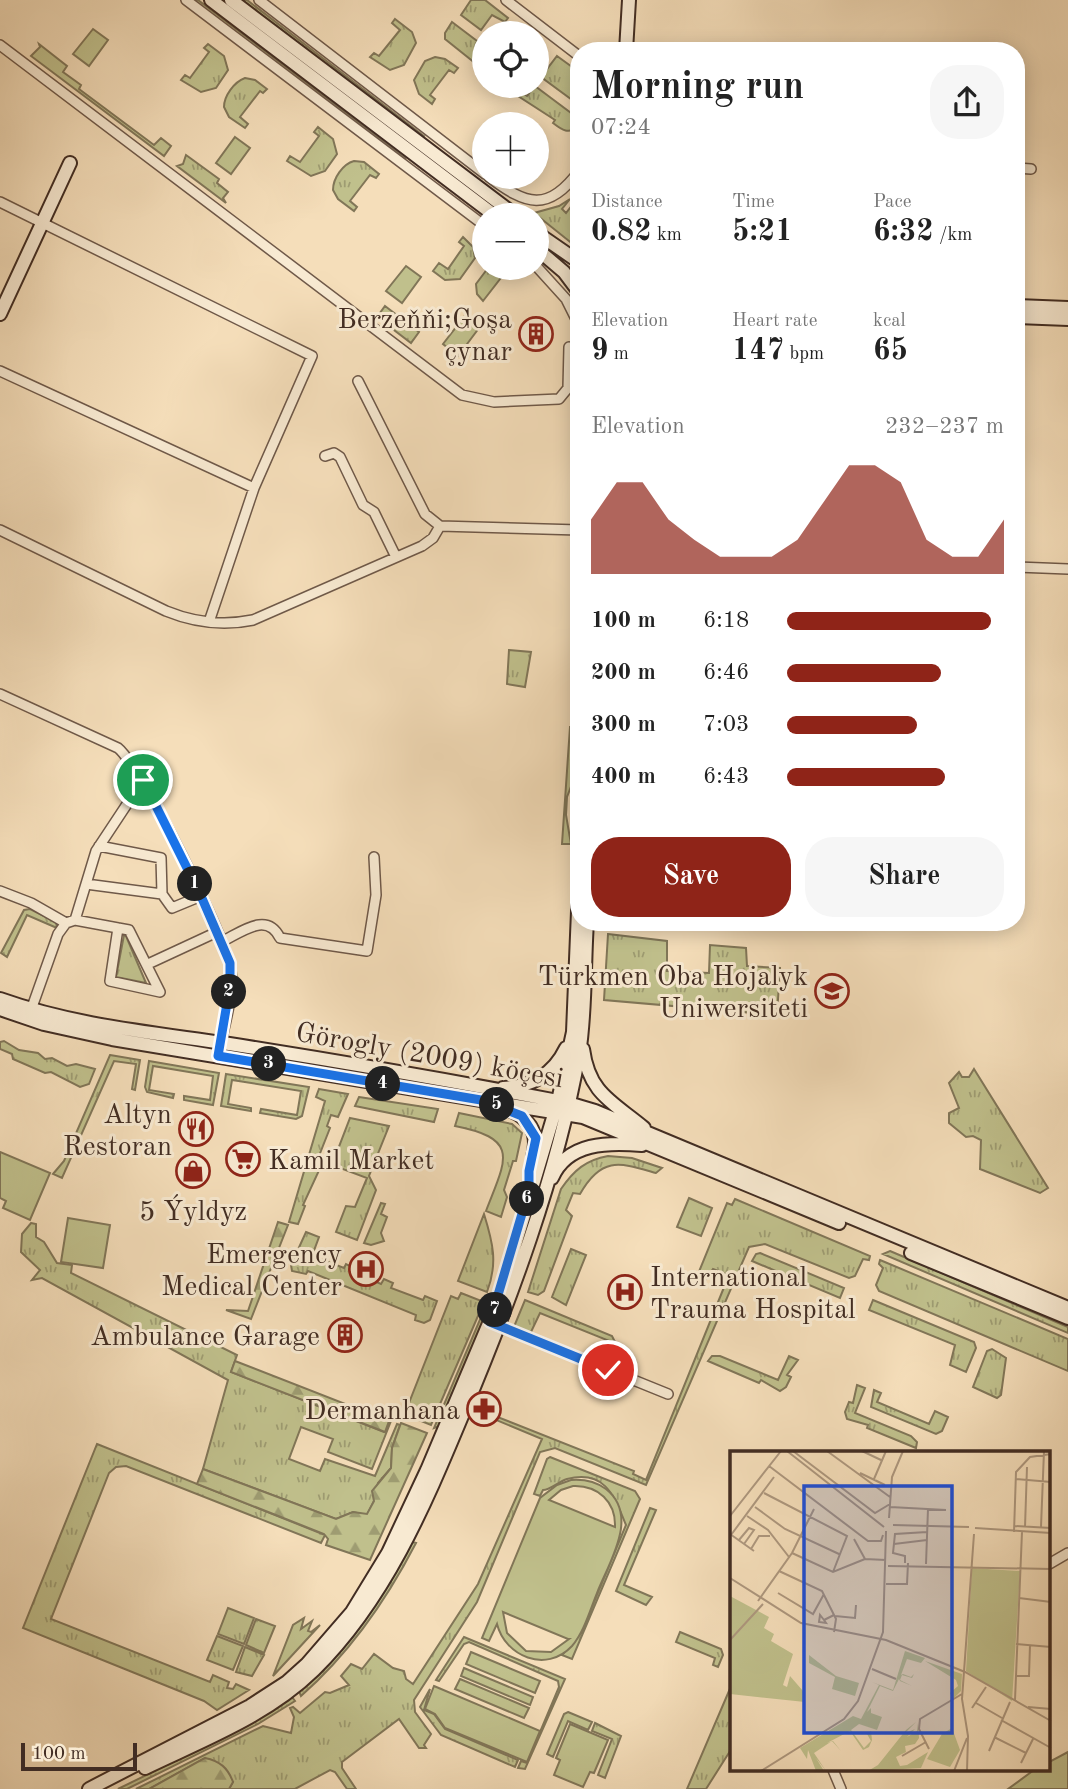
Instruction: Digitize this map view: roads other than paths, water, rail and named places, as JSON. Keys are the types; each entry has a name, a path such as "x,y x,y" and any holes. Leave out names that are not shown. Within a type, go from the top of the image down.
{"main road":[{"path":"211,0 429,158"},
{"path":"231,0 429,158 492,203"},
{"path":"627,42 629,0"},
{"path":"0,314 71,163"},
{"path":"480,197 485,203"},
{"path":"549,241 570,256"},
{"path":"549,259 570,279"},
{"path":"1025,306 1068,308"},
{"path":"1025,317 1068,319"},
{"path":"578,931 577,1032 585,1062 595,1087 654,1141"},
{"path":"104,1789 265,1708 306,1677 339,1642 397,1557 437,1475 495,1324 562,1107 577,1032 586,931"},
{"name":"Görogly (2009) köçesi","path":"0,999 31,1010 219,1049 562,1107 654,1141 1068,1308"},
{"name":"Görogly (2009) köçesi","path":"0,1009 44,1024 219,1049"},
{"path":"481,1094 515,1087 542,1077 559,1061 577,1032"},
{"path":"481,1094 514,1111 530,1125 536,1143 529,1171 535,1193"},
{"path":"535,1193 559,1165 582,1149 604,1143 654,1141"},
{"name":"Görogly (2009) köçesi","path":"654,1141 1068,1318"},
{"path":"89,1789 265,1697 307,1664 331,1638 352,1612 388,1553 495,1324"}],"street":[{"path":"186,0 472,217"},
{"path":"259,0 472,164"},
{"path":"506,0 570,49"},
{"path":"0,46 462,395 494,402 559,399 568,388 569,347"},
{"path":"416,175 443,142"},
{"path":"1025,169 1031,169"},
{"path":"507,189 521,198 539,201 561,193 570,182"},
{"path":"468,214 484,189"},
{"path":"0,202 312,356 254,488 209,622"},
{"path":"549,280 570,307"},
{"path":"0,371 254,488"},
{"path":"358,381 425,514 440,526 570,530"},
{"path":"325,456 334,453 340,457 363,505 374,512 396,557"},
{"path":"0,530 166,611 192,620 209,622 254,620 422,546 433,538 440,526"},
{"path":"1025,567 1068,569"},
{"path":"0,694 118,748 127,755 143,780 201,896 232,974 219,1049"},
{"path":"31,1010 58,934 71,921 99,846 143,780"},
{"path":"99,846 161,858 162,894 172,908 201,896"},
{"path":"221,942 256,925 269,924 275,927 281,938 367,951 376,895 374,857"},
{"path":"86,884 162,894"},
{"path":"0,891 71,921 118,928 130,930 160,992 110,981 118,928"},
{"path":"148,964 217,932"},
{"path":"495,1324 668,1394"},
{"path":"1050,1563 1068,1553"},
{"path":"834,1772 841,1789"}],"place":[{"name":"Berzeňňi;Goşa çynar","path":"536,334"},
{"name":"Türkmen Oba Hojalyk Uniwersiteti","path":"832,991"},
{"name":"Altyn Restoran","path":"196,1129"},
{"name":"Kamil Market","path":"243,1159"},
{"name":"5 Ýyldyz","path":"193,1171"},
{"name":"Emergency Medical Center","path":"366,1269"},
{"name":"International Trauma Hospital","path":"625,1292"},
{"name":"Ambulance Garage","path":"345,1335"},
{"name":"Dermanhana","path":"484,1409"}]}
